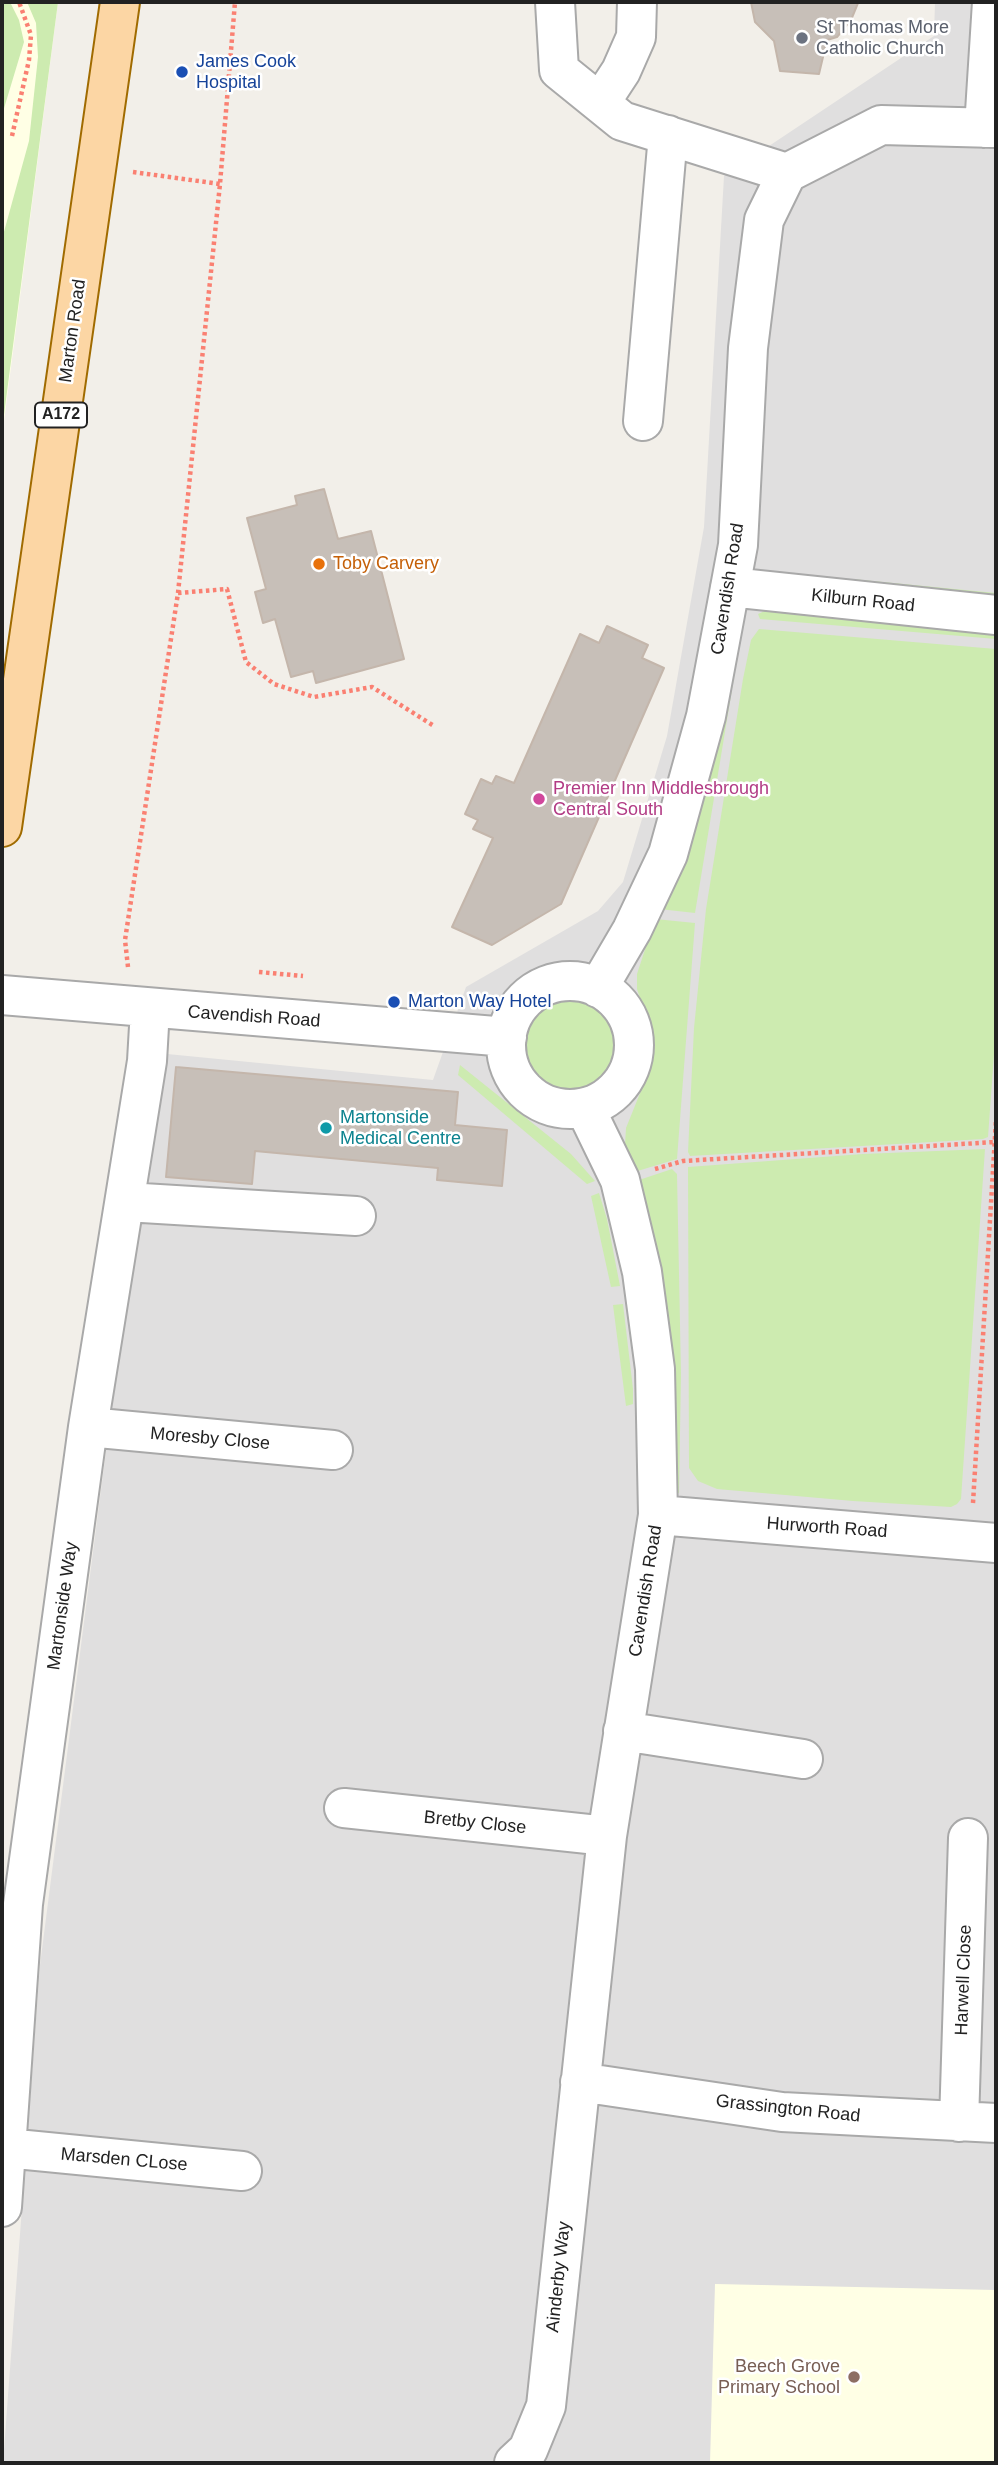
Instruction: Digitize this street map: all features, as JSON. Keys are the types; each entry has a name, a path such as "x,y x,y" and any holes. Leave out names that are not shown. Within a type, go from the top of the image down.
{"main road":[{"name":"Marton Road","path":"2,827 120,2"}],"street":[{"path":"555,2 559,70 622,121 787,173 881,125 990,128 992,2"},
{"path":"600,103 621,71 636,37 637,2"},
{"path":"643,421 668,135"},
{"name":"Cavendish Road","path":"598,988 632,930 668,854 706,716 738,545 748,348 764,220 787,173"},
{"name":"Kilburn Road","path":"730,587 996,615"},
{"path":"559,982 579,982 598,988 615,999 626,1014 633,1032 634,1052 629,1071 618,1088 604,1100 585,1108 555,1107 527,1093 514,1077 507,1058 506,1037 512,1017 523,1001 540,989 559,982"},
{"name":"Cavendish Road","path":"2,995 506,1037"},
{"name":"Martonside Way","path":"2,2207 23,1904 88,1427 147,1061 150,1009"},
{"name":"Cavendish Road","path":"580,2082 607,1836 658,1515 655,1369 642,1272 621,1180 585,1108"},
{"path":"126,1202 356,1216"},
{"name":"Moresby Close","path":"88,1427 333,1450"},
{"name":"Hurworth Road","path":"658,1515 984,1541"},
{"path":"624,1731 803,1759"},
{"name":"Bretby Close","path":"344,1808 607,1836"},
{"name":"Harwell Close","path":"968,1838 978,2122"},
{"name":"Grassington Road","path":"580,2082 782,2112 978,2122"},
{"name":"Ainderby Way","path":"514,2463 528,2450 546,2406 580,2082"},
{"name":"Marsden CLose","path":"6,2148 242,2171"}],"path":[{"path":"12,136 29,60 31,35 19,2"},
{"path":"150,1009 132,986 125,940 178,593 220,184 235,2"},
{"path":"97,167 220,184"},
{"path":"178,593 227,589 246,662 274,684 314,697 372,687 434,726"},
{"path":"259,972 303,976"},
{"path":"984,1541 996,1120"},
{"path":"621,1180 683,1161 995,1142"}],"shaded area":[{"path":"2,2 58,2 2,437"},
{"path":"935,2 996,2 996,2463 3,2463 40,1965 157,1053 433,1080 466,987 598,911 623,882 667,736 704,527 724,176 934,36"},
{"name":"Beech Grove Primary School","path":"715,2284 996,2290 996,2463 710,2463"}],"green space":[{"path":"2,2 10,2 19,20 24,42 2,115"},
{"path":"27,2 58,2 2,430 2,239 29,141 38,57 36,23"},
{"path":"852,579 996,593 996,602 850,584"},
{"path":"769,609 996,629 996,639 760,619 758,614"},
{"path":"742,629 695,913 659,909 734,639"},
{"path":"759,629 996,649 996,1027 988,1137 690,1156 688,1152 694,1028 706,909 743,679 751,640"},
{"path":"655,919 695,923 677,1159 631,1173 625,1144 626,1128 653,1061 654,1040 637,989 637,974"},
{"path":"569,997 587,1000 603,1011 614,1027 617,1045 614,1063 603,1079 587,1090 569,1093 551,1090 535,1079 524,1063 521,1045 524,1027 535,1011 551,1000"},
{"path":"460,1065 571,1154 595,1181 587,1184 458,1075"},
{"path":"985,1149 961,1499 957,1504 951,1507 853,1501 717,1489 698,1481 689,1468 688,1167 863,1154"},
{"path":"672,1169 677,1174 681,1374 679,1493 675,1493 636,1181"},
{"path":"599,1193 620,1286 611,1287 591,1196"},
{"path":"623,1304 633,1389 633,1404 626,1406 613,1305"}],"building":[{"name":"St Thomas More Catholic Church","path":"751,2 858,3 851,20 837,37 827,40 819,74 780,71 774,41 755,22"},
{"name":"Toby Carvery","path":"324,489 338,539 371,531 404,659 316,683 313,671 291,677 275,619 263,623 255,592 266,589 247,518 297,505 295,496"},
{"name":"Premier Inn Middlesbrough Central South","path":"607,626 648,645 642,658 664,668 561,904 492,945 452,927 493,838 473,829 478,820 465,814 481,779 492,784 496,776 514,783 580,634 599,643"},
{"name":"Martonside Medical Centre","path":"176,1067 458,1092 455,1125 507,1130 502,1186 437,1180 438,1168 255,1151 252,1184 166,1177"}],"place":[{"name":"St Thomas More Catholic Church","path":"802,38"},
{"name":"James Cook Hospital","path":"182,72"},
{"name":"Toby Carvery","path":"319,564"},
{"name":"Premier Inn Middlesbrough Central South","path":"539,799"},
{"name":"Marton Way Hotel","path":"394,1002"},
{"name":"Martonside Medical Centre","path":"326,1128"},
{"name":"Beech Grove Primary School","path":"854,2377"}]}
